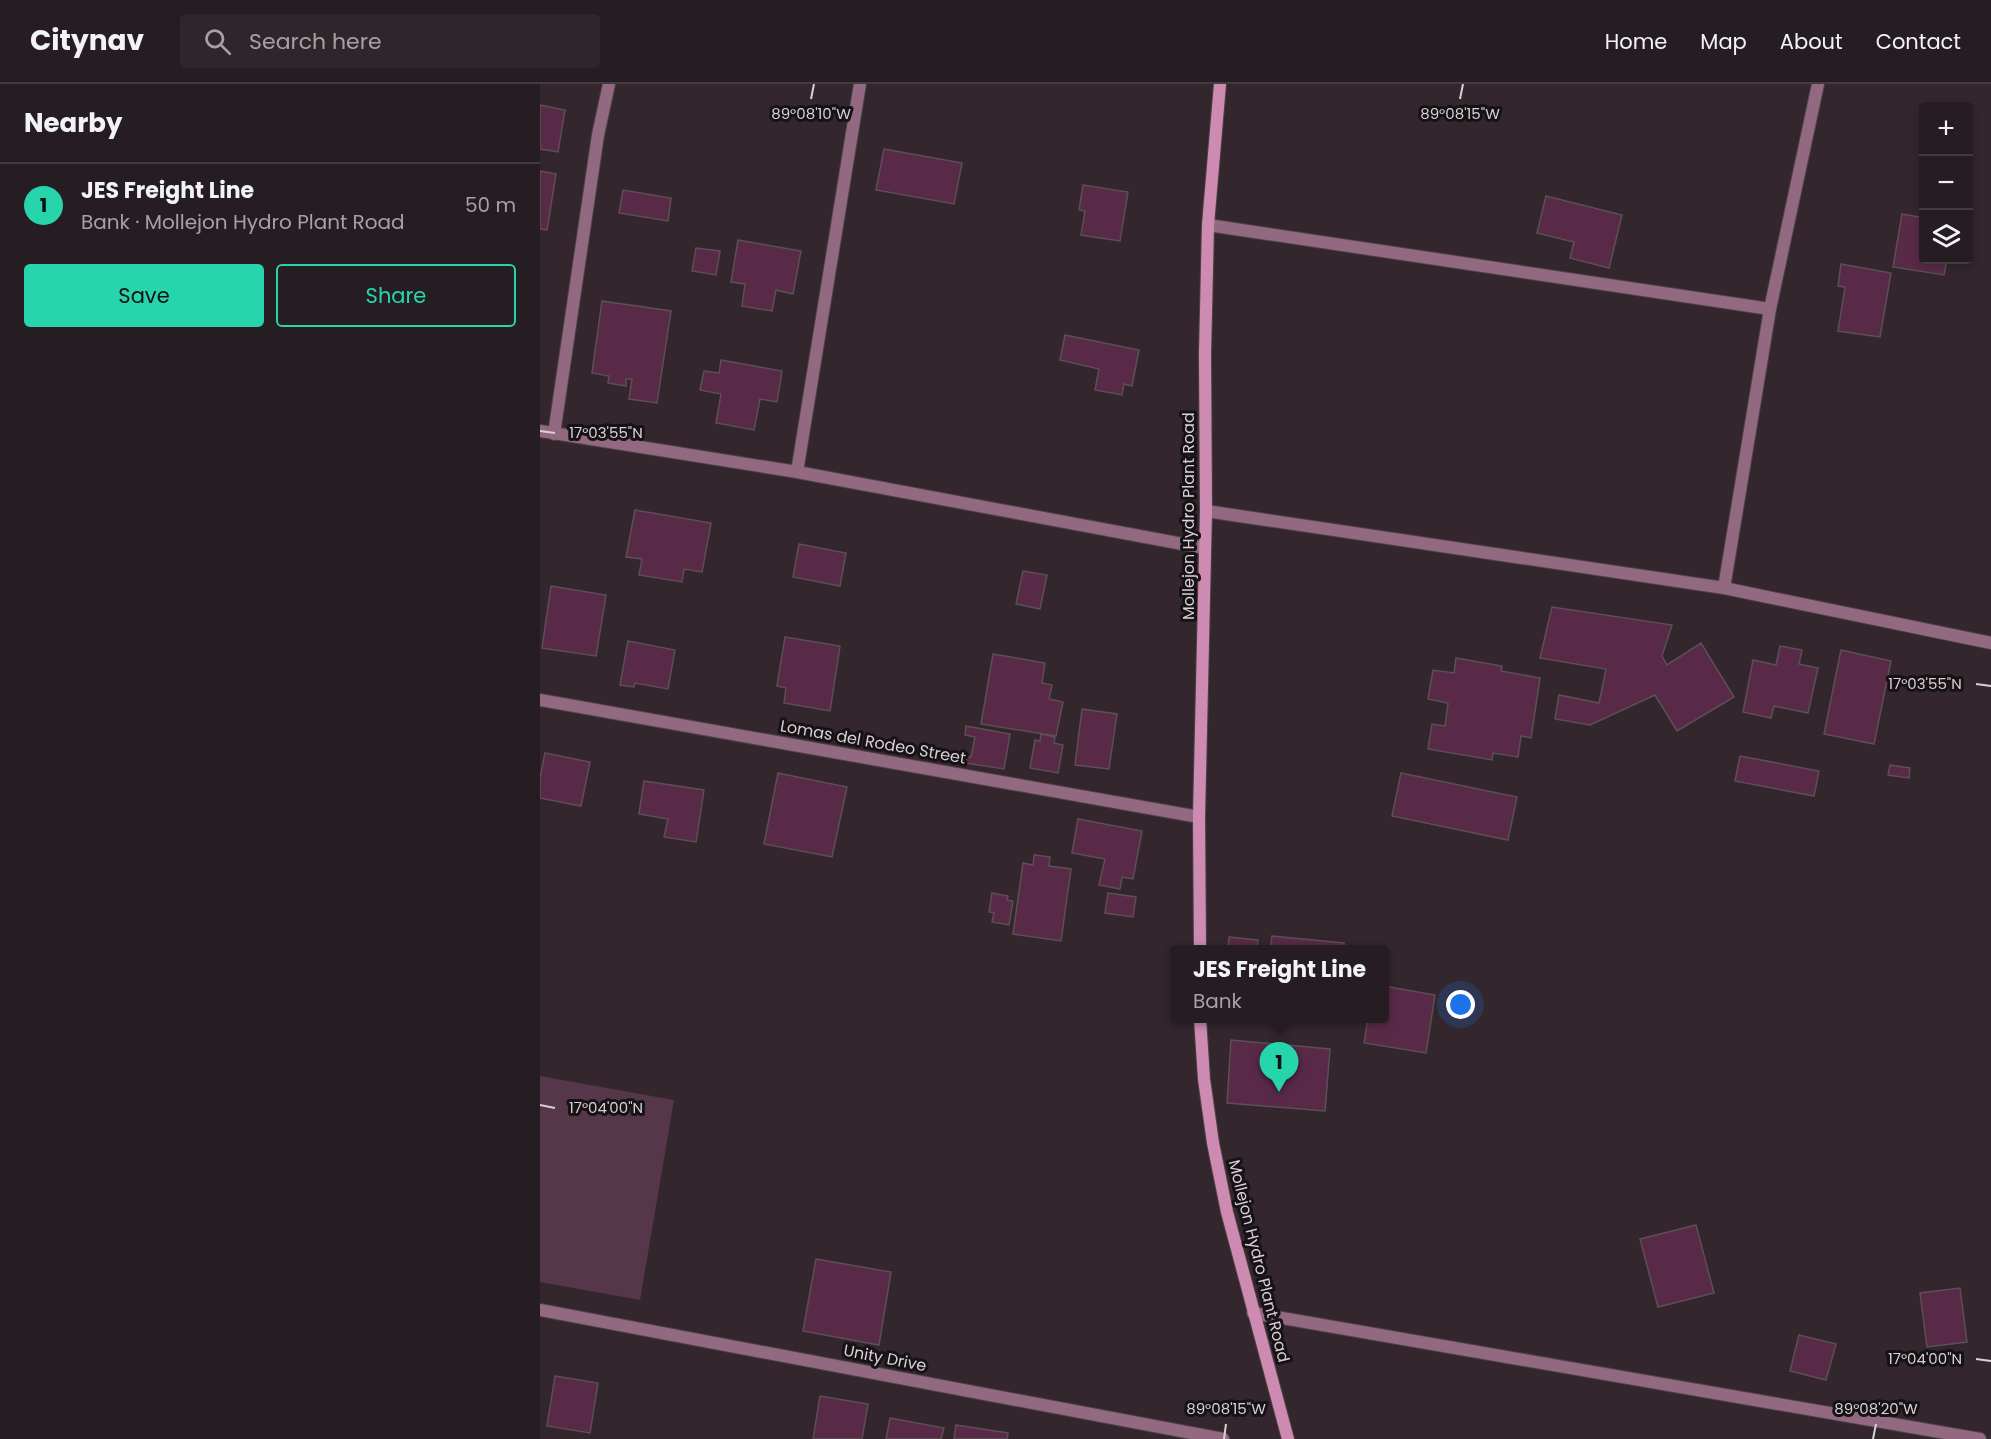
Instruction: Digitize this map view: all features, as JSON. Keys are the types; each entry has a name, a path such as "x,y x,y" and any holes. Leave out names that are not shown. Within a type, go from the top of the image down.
{"street":[{"path":"554,434 598,135 609,84"},
{"path":"797,472 860,84"},
{"name":"Mollejon Hydro Plant Road","path":"1200,945 1199,817 1206,511 1205,354 1208,225 1220,84"},
{"path":"1724,588 1770,309 1818,84"},
{"path":"1208,225 1770,309"},
{"path":"540,431 797,472 1204,548"},
{"path":"1206,511 1724,588 1991,643"},
{"name":"Lomas del Rodeo Street","path":"540,700 1199,817"},
{"name":"Mollejon Hydro Plant Road","path":"1200,1023 1204,1079 1213,1143 1227,1212 1288,1439"},
{"name":"Unity Drive","path":"540,1310 1223,1439"},
{"path":"1253,1312 1980,1439"}],"shaded area":[{"path":"540,1076 674,1100 640,1300 540,1282"}],"building":[{"path":"540,105 565,110 558,152 540,149"},
{"path":"884,149 962,163 954,204 876,190"},
{"path":"540,171 556,174 547,230 540,229"},
{"path":"1083,185 1128,192 1120,241 1081,235 1085,211 1079,210"},
{"path":"623,190 671,198 668,221 619,213"},
{"path":"1546,196 1622,215 1609,268 1570,258 1574,242 1537,233"},
{"path":"1902,214 1919,217 1919,264 1946,264 1944,275 1893,267"},
{"path":"738,240 801,251 793,294 776,290 772,311 742,306 745,284 731,282"},
{"path":"696,248 720,251 716,275 692,271"},
{"path":"1841,264 1891,273 1880,337 1838,331 1845,287 1838,286"},
{"path":"602,301 671,311 657,403 629,399 632,379 626,379 626,386 608,383 609,376 592,373"},
{"path":"1065,335 1139,350 1132,386 1124,384 1122,395 1095,390 1099,369 1060,360"},
{"path":"721,360 782,371 777,402 760,399 754,430 716,423 721,394 700,390 704,371 719,373"},
{"path":"635,510 711,523 702,572 684,569 682,582 639,575 642,559 626,557"},
{"path":"799,544 846,553 840,586 793,577"},
{"path":"1023,571 1047,575 1040,609 1016,604"},
{"path":"551,586 606,595 596,656 542,648"},
{"path":"1552,607 1672,625 1662,656 1667,665 1701,643 1734,697 1677,731 1655,695 1590,725 1555,719 1559,695 1599,703 1606,669 1540,658"},
{"path":"785,637 840,646 830,711 784,703 786,688 777,686"},
{"path":"628,641 675,650 668,689 635,683 634,687 620,685"},
{"path":"1780,646 1802,650 1799,664 1818,668 1808,713 1774,706 1771,718 1743,712 1753,660 1776,665"},
{"path":"1841,650 1891,661 1874,744 1824,734"},
{"path":"993,654 1045,663 1042,683 1052,685 1049,699 1063,702 1056,736 981,724"},
{"path":"1456,658 1502,666 1501,671 1540,678 1531,738 1521,736 1518,757 1493,753 1492,760 1428,749 1432,724 1445,726 1448,703 1428,699 1433,670 1454,673"},
{"path":"1082,709 1117,714 1109,769 1075,765"},
{"path":"966,726 1010,734 1004,769 966,763 966,757 971,757 975,737 965,735"},
{"path":"1041,734 1055,737 1054,743 1063,745 1058,773 1030,768 1035,740 1040,741"},
{"path":"545,753 590,762 581,806 540,798 540,778"},
{"path":"1740,756 1819,771 1814,796 1735,781"},
{"path":"1890,765 1910,768 1909,778 1888,775"},
{"path":"778,773 847,787 832,857 764,844"},
{"path":"1401,773 1517,797 1508,840 1392,816"},
{"path":"644,781 704,790 696,842 664,837 668,819 639,814"},
{"path":"1078,819 1142,831 1133,879 1122,877 1120,889 1099,885 1105,859 1072,853"},
{"path":"1034,855 1050,857 1049,866 1071,869 1061,941 1013,934 1023,863 1033,865"},
{"path":"992,893 1008,896 1007,900 1013,901 1009,925 992,922 994,913 989,912"},
{"path":"1108,893 1136,897 1133,917 1105,913"},
{"path":"1272,936 1344,943 1344,945 1271,945"},
{"path":"1229,937 1258,940 1258,945 1228,945"},
{"path":"1389,987 1435,995 1426,1053 1364,1043 1367,1023 1389,1023"},
{"path":"1231,1040 1330,1049 1325,1111 1227,1103"},
{"path":"1696,1225 1714,1293 1658,1307 1640,1239"},
{"path":"816,1259 891,1272 879,1345 803,1331"},
{"path":"1960,1288 1967,1342 1927,1347 1920,1293"},
{"path":"1799,1335 1836,1344 1826,1380 1790,1371"},
{"path":"555,1376 598,1383 590,1433 547,1426"},
{"path":"820,1396 868,1404 862,1439 813,1439"},
{"path":"890,1418 944,1428 941,1439 886,1439"},
{"path":"956,1425 1008,1433 1007,1439 954,1439"}],"place":[{"name":"JES Freight Line","path":"1279,1092"}]}
